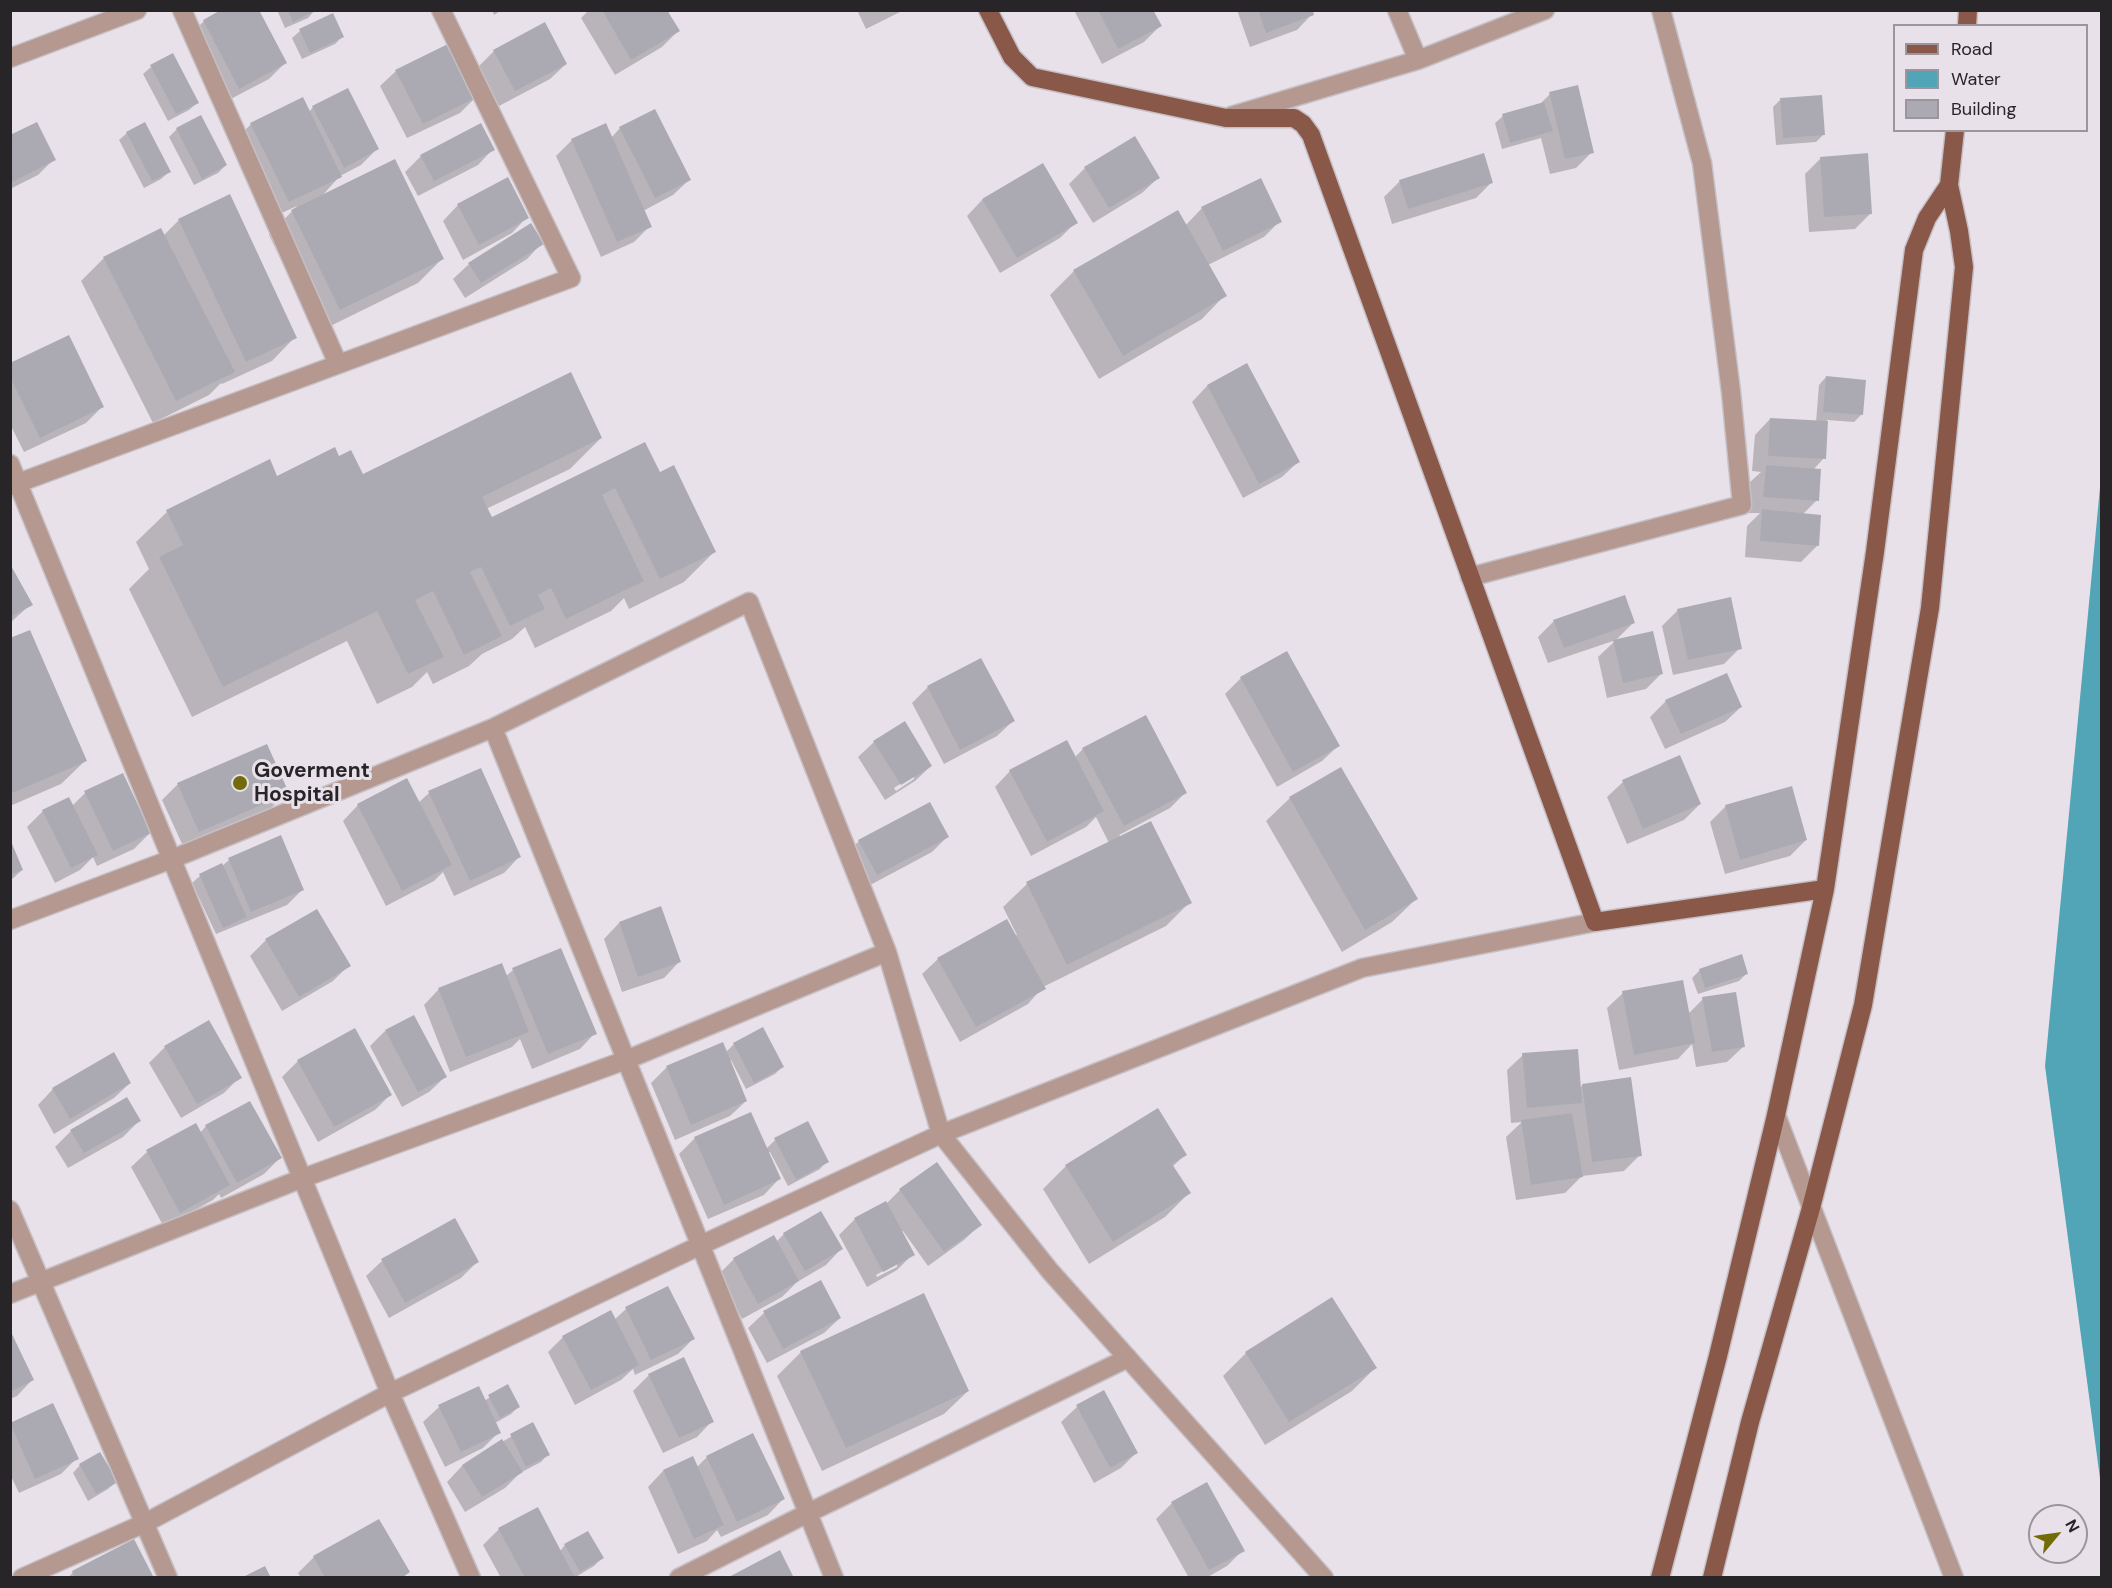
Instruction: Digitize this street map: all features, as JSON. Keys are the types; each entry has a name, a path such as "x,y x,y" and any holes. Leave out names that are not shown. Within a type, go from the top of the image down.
{"main road":[{"path":"988,10 1012,57 1032,77 1226,118 1294,118 1303,124 1311,135 1595,922 1825,889"},
{"path":"1712,1578 1750,1422 1811,1208 1863,1005 1930,608 1964,267 1949,185 1955,132"},
{"path":"1660,1578 1776,1115 1825,889 1875,552 1914,250 1927,218 1949,185"}],"street":[{"path":"10,58 137,10"},
{"path":"182,10 338,364"},
{"path":"15,485 571,278 441,10"},
{"path":"1397,10 1418,60"},
{"path":"1226,118 1418,60 1545,10"},
{"path":"1470,577 1742,505 1731,392 1702,163 1661,10"},
{"path":"10,464 15,485 172,859 390,1393 471,1578"},
{"path":"10,920 172,859 493,728 749,602 886,952 941,1134 1050,1271 1324,1578"},
{"path":"493,728 834,1578"},
{"path":"22,1578 145,1523 390,1393 941,1134 1362,968 1595,922"},
{"path":"10,1294 303,1178 626,1060 886,952"},
{"path":"1776,1115 1954,1578"},
{"path":"10,1210 168,1578"},
{"path":"679,1578 1128,1358"}],"water":[{"path":"2101,477 2102,1486 2045,1066"}],"building":[{"path":"221,10 259,10 287,63 239,89 203,20"},
{"path":"288,10 317,10 293,22"},
{"path":"602,10 667,10 680,31 631,60"},
{"path":"1098,10 1153,10 1162,26 1118,49"},
{"path":"1258,10 1313,10 1314,15 1266,33"},
{"path":"333,13 344,37 310,53 299,29"},
{"path":"545,22 567,64 515,91 493,50"},
{"path":"452,42 477,97 423,124 395,70"},
{"path":"173,53 199,103 176,114 150,65"},
{"path":"1578,85 1594,153 1565,159 1549,92"},
{"path":"348,88 379,149 344,168 312,106"},
{"path":"1822,95 1825,135 1783,138 1780,98"},
{"path":"303,97 342,177 289,202 250,123"},
{"path":"1544,102 1553,131 1510,143 1502,114"},
{"path":"655,109 691,180 655,198 619,127"},
{"path":"201,115 227,165 202,179 176,128"},
{"path":"37,122 56,160 12,182 10,178 10,135"},
{"path":"145,122 171,172 152,181 126,132"},
{"path":"481,123 495,150 434,181 420,155"},
{"path":"606,123 652,227 617,242 571,139"},
{"path":"1135,136 1160,178 1109,208 1084,167"},
{"path":"1484,153 1493,183 1408,209 1399,180"},
{"path":"1868,153 1872,214 1824,217 1820,157"},
{"path":"395,159 444,259 340,310 291,210"},
{"path":"1043,163 1078,223 1017,258 982,199"},
{"path":"508,177 529,218 479,245 457,204"},
{"path":"1261,178 1282,222 1223,251 1201,207"},
{"path":"230,194 297,338 246,362 178,219"},
{"path":"1178,210 1227,296 1123,356 1073,270"},
{"path":"531,223 544,244 481,283 468,263"},
{"path":"161,228 235,372 176,401 103,257"},
{"path":"69,335 104,407 40,438 10,377 10,363"},
{"path":"1247,363 1300,462 1259,484 1207,385"},
{"path":"571,372 602,438 482,497 492,517 645,442 660,472 674,465 716,552 660,579 615,488 602,495 644,581 566,619 551,588 538,595 545,609 510,626 481,567 470,572 502,636 464,655 433,591 415,600 444,657 408,674 377,611 223,687 159,557 183,545 166,510 270,459 277,476 335,447 339,456 351,450 363,474"},
{"path":"1826,376 1866,380 1863,415 1823,412"},
{"path":"1770,418 1828,421 1826,459 1768,456"},
{"path":"1766,465 1821,469 1819,501 1763,497"},
{"path":"1762,509 1821,515 1819,546 1760,541"},
{"path":"10,564 33,605 10,617"},
{"path":"1625,595 1635,623 1564,648 1553,620"},
{"path":"1731,597 1742,649 1688,660 1677,609"},
{"path":"30,630 87,761 10,794 10,638"},
{"path":"1653,631 1663,674 1623,683 1613,640"},
{"path":"1287,651 1340,746 1293,772 1240,677"},
{"path":"981,658 1015,721 960,750 927,686"},
{"path":"1727,673 1742,707 1681,734 1665,700"},
{"path":"1146,715 1187,793 1124,826 1082,748"},
{"path":"905,721 932,766 901,785 873,741"},
{"path":"1067,740 1104,811 1047,842 1009,770"},
{"path":"267,744 289,793 199,832 177,783"},
{"path":"1680,755 1701,804 1643,829 1622,780"},
{"path":"1341,767 1418,899 1365,930 1289,797"},
{"path":"481,768 521,857 470,881 428,791"},
{"path":"123,773 151,833 113,851 84,791"},
{"path":"407,778 452,865 402,891 357,804"},
{"path":"1792,786 1807,840 1740,860 1725,805"},
{"path":"69,797 98,855 71,868 42,810"},
{"path":"930,802 949,837 877,875 858,840"},
{"path":"1151,821 1192,903 1067,965 1026,882"},
{"path":"281,835 304,890 251,912 228,858"},
{"path":"10,839 23,870 10,875"},
{"path":"222,863 247,917 223,928 199,874"},
{"path":"661,906 681,962 638,977 619,922"},
{"path":"317,909 351,966 299,997 265,939"},
{"path":"1007,919 1046,989 976,1027 937,958"},
{"path":"561,948 597,1034 548,1054 512,968"},
{"path":"1742,954 1748,974 1705,988 1699,969"},
{"path":"502,963 529,1032 466,1057 438,988"},
{"path":"1683,980 1695,1043 1634,1055 1622,991"},
{"path":"1736,992 1745,1047 1712,1052 1702,997"},
{"path":"414,1015 447,1077 418,1092 385,1030"},
{"path":"209,1020 242,1078 197,1104 164,1046"},
{"path":"763,1027 784,1067 754,1083 733,1043"},
{"path":"355,1028 392,1095 334,1127 297,1060"},
{"path":"723,1042 747,1101 691,1125 666,1066"},
{"path":"1578,1049 1582,1103 1527,1108 1522,1053"},
{"path":"114,1052 131,1083 70,1119 52,1088"},
{"path":"1631,1077 1642,1156 1592,1162 1582,1084"},
{"path":"127,1097 141,1121 84,1153 70,1130"},
{"path":"250,1101 282,1158 237,1183 205,1125"},
{"path":"1158,1108 1187,1155 1172,1164 1191,1193 1113,1242 1065,1165"},
{"path":"751,1112 781,1179 724,1205 694,1137"},
{"path":"1572,1113 1583,1177 1531,1185 1521,1120"},
{"path":"808,1121 829,1162 796,1180 774,1138"},
{"path":"196,1123 230,1185 180,1213 146,1150"},
{"path":"937,1162 982,1225 944,1252 899,1189"},
{"path":"886,1201 915,1255 883,1272 854,1218"},
{"path":"821,1211 843,1249 805,1271 783,1233"},
{"path":"455,1218 479,1262 405,1303 381,1259"},
{"path":"774,1235 799,1281 758,1304 733,1258"},
{"path":"821,1280 841,1318 783,1349 763,1311"},
{"path":"668,1286 695,1339 651,1360 625,1307"},
{"path":"924,1293 969,1391 846,1448 800,1351"},
{"path":"1332,1297 1377,1368 1289,1422 1245,1352"},
{"path":"611,1310 639,1365 591,1390 562,1336"},
{"path":"10,1330 34,1380 10,1392"},
{"path":"684,1357 714,1422 679,1438 648,1374"},
{"path":"508,1384 520,1407 500,1418 488,1395"},
{"path":"479,1386 501,1433 461,1452 438,1405"},
{"path":"1104,1390 1138,1453 1110,1468 1076,1405"},
{"path":"53,1403 79,1459 35,1479 10,1423"},
{"path":"533,1422 550,1455 526,1467 510,1434"},
{"path":"753,1433 785,1499 737,1522 706,1456"},
{"path":"502,1439 523,1472 482,1497 462,1465"},
{"path":"100,1452 118,1482 96,1494 79,1464"},
{"path":"693,1456 724,1525 694,1539 663,1470"},
{"path":"1207,1482 1245,1551 1209,1570 1171,1502"},
{"path":"538,1507 575,1578 525,1578 498,1528"},
{"path":"379,1519 410,1572 401,1578 325,1578 313,1556"},
{"path":"588,1531 604,1558 580,1572 564,1544"},
{"path":"134,1539 153,1576 75,1578 72,1571"},
{"path":"780,1550 794,1578 727,1578"},
{"path":"265,1566 271,1578 241,1578"}],"place":[{"name":"Goverment Hospital","path":"240,783"}]}
